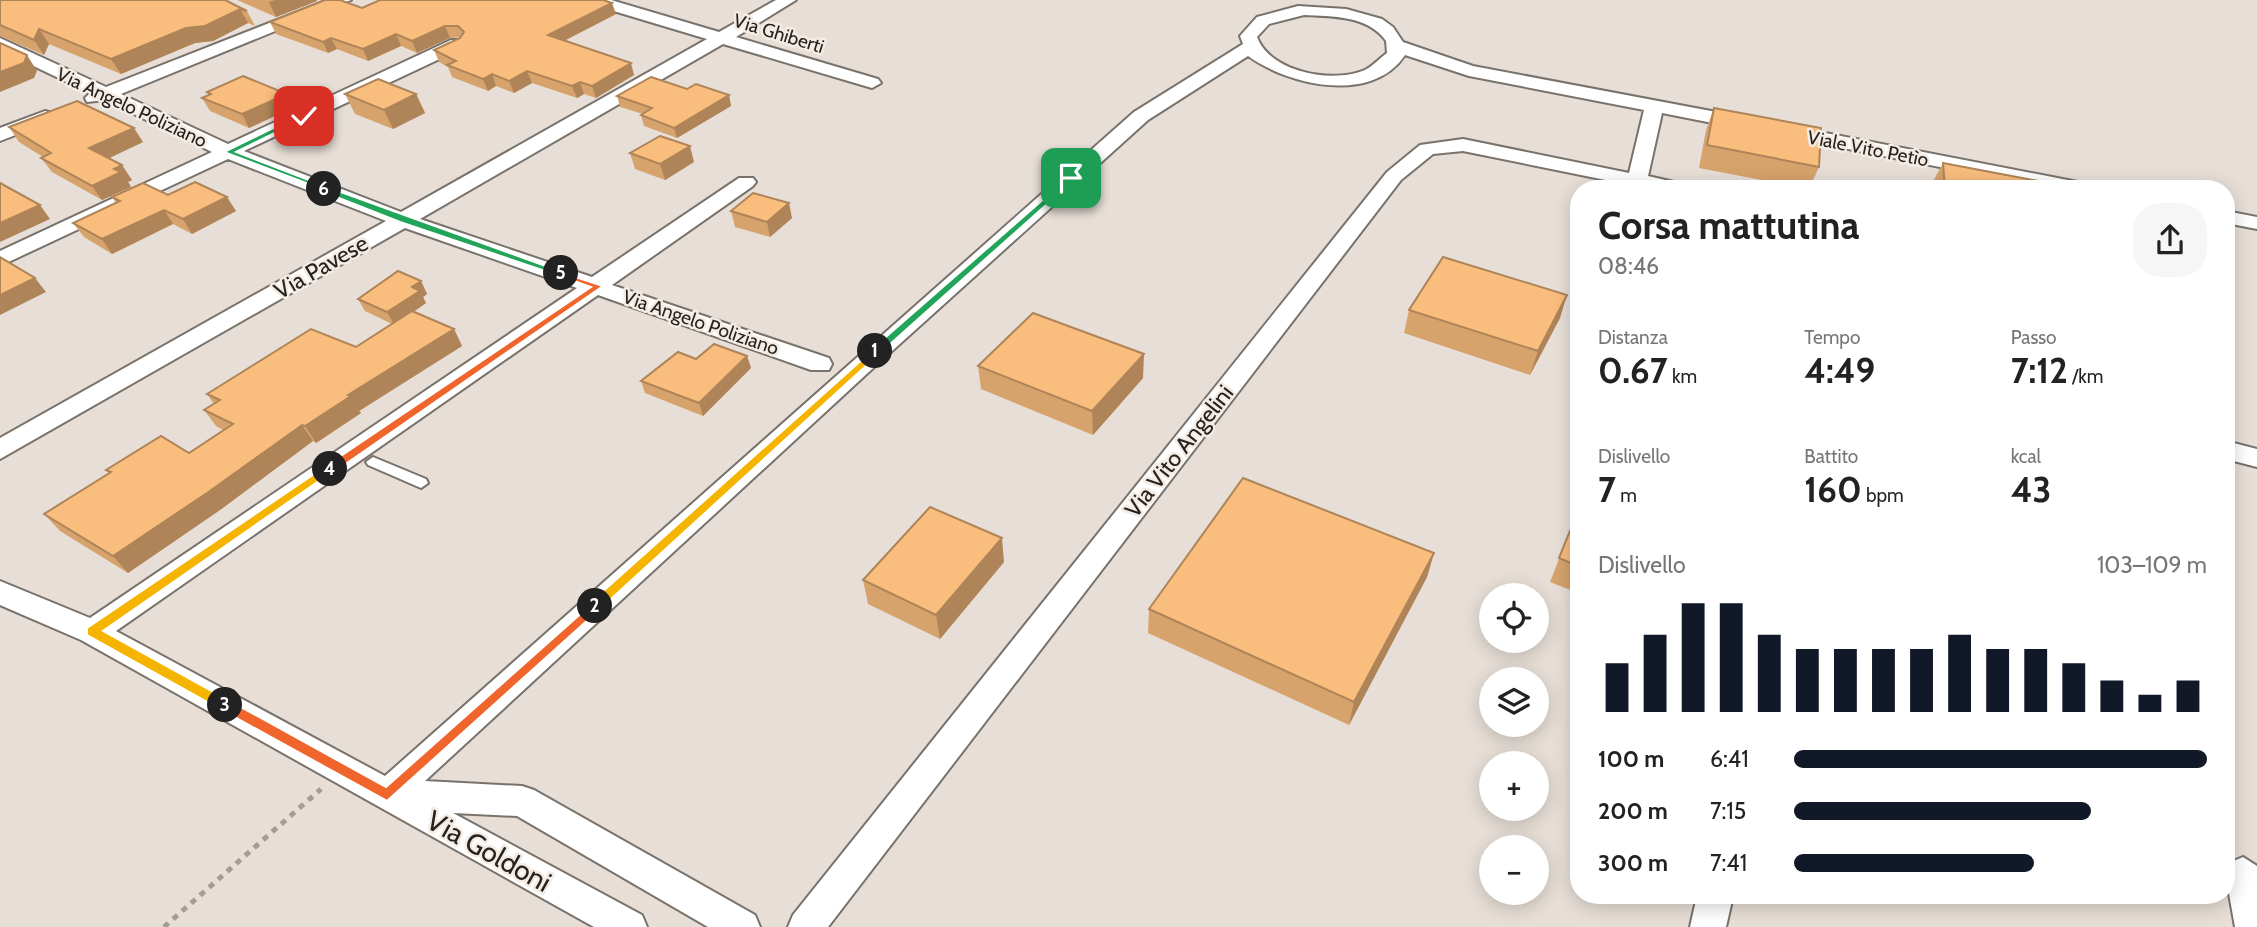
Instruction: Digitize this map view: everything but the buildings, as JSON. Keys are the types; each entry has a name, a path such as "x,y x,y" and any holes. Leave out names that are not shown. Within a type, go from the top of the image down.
{"street":[{"path":"81,103 343,0"},
{"name":"Via Ghiberti","path":"593,0 872,83"},
{"name":"Via Pavese","path":"0,450 788,0"},
{"path":"1323,0 1382,27 1392,36 1397,46 1396,55 1379,70"},
{"path":"1291,74 1263,63 1248,48 1247,37 1254,27 1288,7 1349,14"},
{"path":"252,16 275,26"},
{"name":"Via Angelo Poliziano","path":"0,43 228,152 403,220 820,364"},
{"path":"0,260 457,44"},
{"path":"1397,46 1469,71"},
{"path":"387,795 862,364 1141,116 1175,92 1206,78 1248,48"},
{"path":"1206,78 1291,74 1329,79 1365,75 1379,70 1469,71"},
{"name":"Viale Vito Petìo","path":"1469,71 2036,180"},
{"path":"1637,180 1654,106"},
{"path":"0,135 58,113"},
{"name":"Via Vito Angelini","path":"806,927 1394,176 1427,149 1463,145 1637,180"},
{"path":"92,632 365,456 746,182"},
{"path":"2235,219 2257,223"},
{"path":"2235,452 2257,458"},
{"name":"Via Goldoni","path":"0,592 92,632 629,927"},
{"path":"387,795 522,801 742,927"},
{"path":"2242,874 2253,927"},
{"path":"1708,927 1713,904"}],"lane":[{"path":"365,456 421,483"}],"path":[{"path":"164,927 342,770"}],"route":[{"path":"304,116 228,152 403,220 598,286 92,632 387,795 849,375 1071,178"}]}
